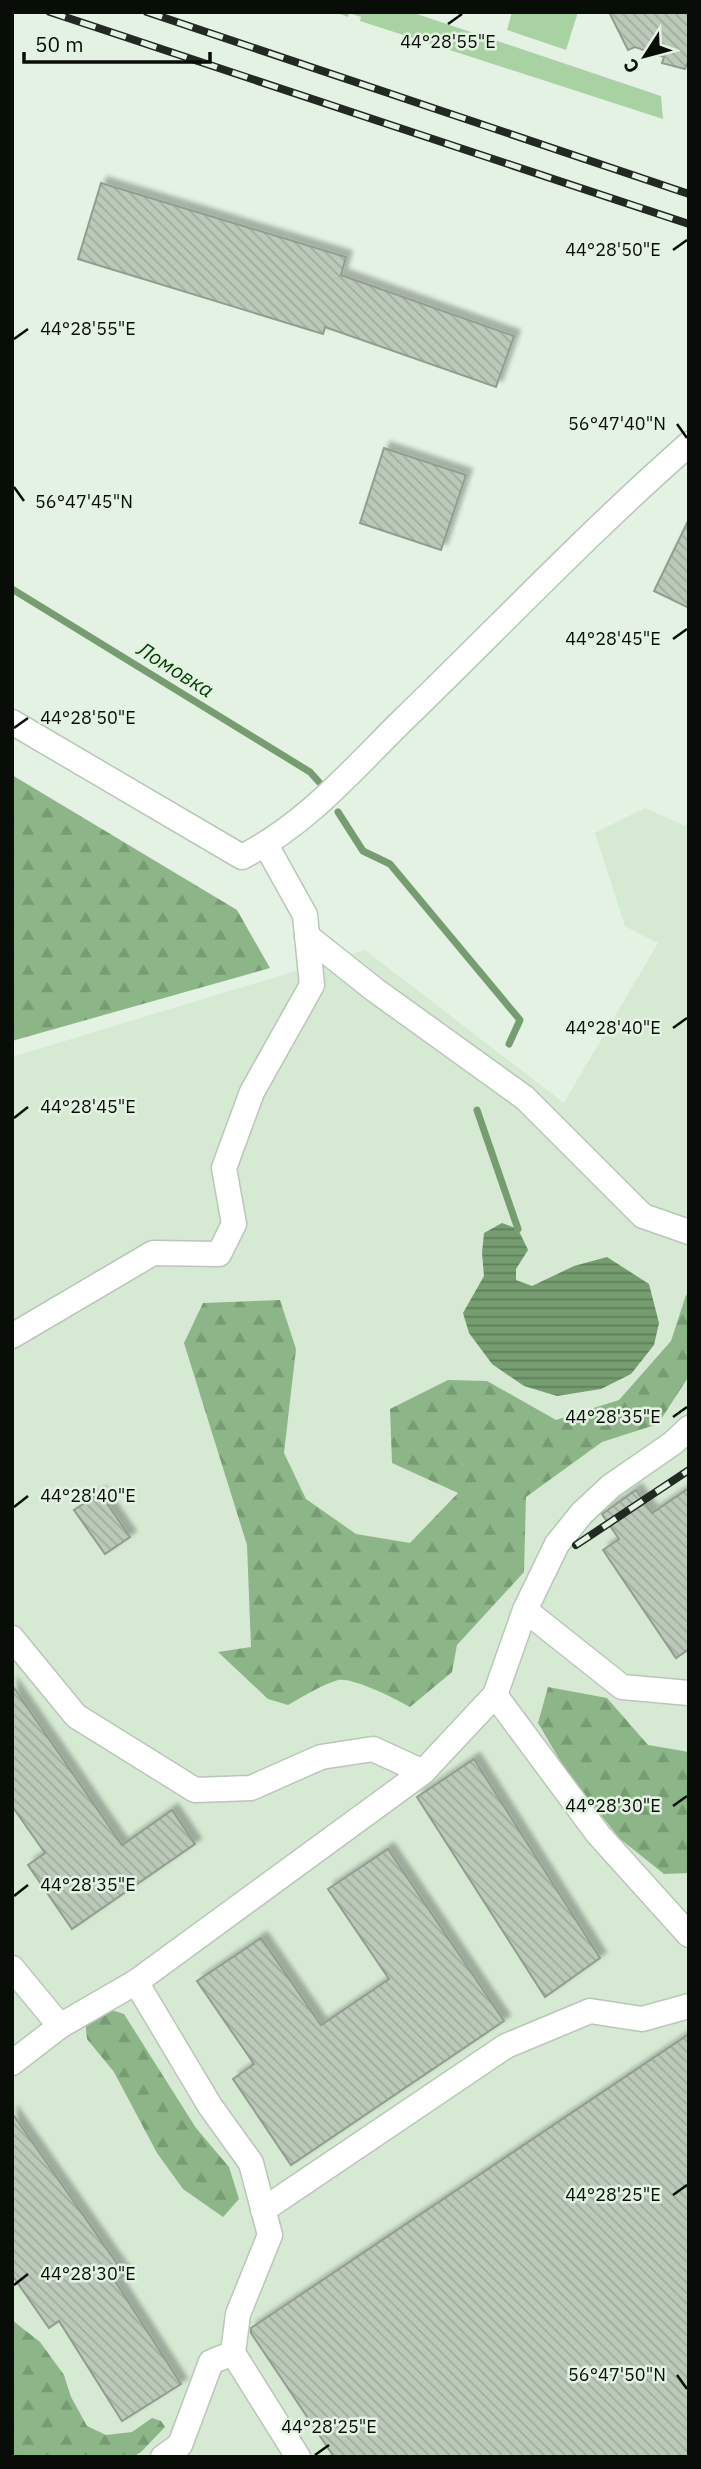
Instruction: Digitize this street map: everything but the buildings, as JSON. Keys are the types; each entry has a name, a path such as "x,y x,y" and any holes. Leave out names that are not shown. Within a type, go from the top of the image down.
{"street":[{"path":"12,722 242,857 266,845 335,791 398,725 631,495 689,444"},
{"path":"12,1336 153,1253 219,1254 234,1224 224,1168 251,1092 312,985 305,915 266,845"},
{"path":"307,936 376,990 525,1098 643,1216 689,1232"},
{"path":"12,2063 60,2026 136,1982 423,1772 495,1695 524,1610 557,1544 582,1513 611,1486 673,1443 689,1428"},
{"path":"524,1610 622,1686 689,1693"},
{"path":"12,1638 76,1716 195,1790 251,1788 321,1757 373,1749 423,1772"},
{"path":"495,1695 598,1833 689,1935"},
{"path":"12,1968 60,2026"},
{"path":"136,1982 210,2106 251,2162 270,2235 238,2314 233,2353 298,2457"},
{"path":"263,2210 506,2046 590,2011 642,2019 689,2007"},
{"path":"163,2457 180,2445 211,2362 233,2353"}],"shaded area":[{"path":"335,12 411,12 661,96 663,119 360,21 361,17 349,13 348,17"},
{"path":"512,12 578,12 566,50 507,30"},
{"path":"645,808 685,826 689,819 689,2457 12,2457 12,1057 365,950 564,1103 658,943 625,926 595,833"},
{"path":"502,1223 518,1229 528,1250 516,1269 516,1280 532,1286 574,1266 607,1257 649,1284 659,1323 654,1345 631,1374 601,1389 557,1396 524,1386 492,1364 469,1333 463,1313 484,1276 484,1233"}],"green space":[{"path":"12,775 237,910 270,968 12,1041"},
{"path":"689,1293 689,1376 658,1424 602,1442 526,1497 524,1572 457,1645 452,1672 410,1707 374,1689 345,1680 325,1685 288,1705 268,1699 218,1652 251,1647 247,1545 184,1343 203,1303 280,1300 296,1349 284,1453 306,1499 356,1534 410,1543 458,1493 392,1463 390,1409 448,1380 487,1381 556,1420 619,1400 671,1341 686,1295"},
{"path":"548,1687 607,1698 648,1745 689,1752 689,1873 664,1874 619,1838 565,1769 538,1723"},
{"path":"105,2008 124,2014 196,2128 229,2167 239,2199 223,2217 183,2189 157,2153 114,2072 87,2039 85,2019"},
{"path":"12,2320 40,2342 64,2375 71,2397 87,2426 106,2435 132,2432 152,2418 161,2421 165,2427 133,2457 12,2457"}],"waterway":[{"name":"Ломовка","path":"12,589 310,772 319,782"},
{"name":"Ломовка","path":"338,812 363,851 390,864 520,1020 509,1044"},
{"path":"477,1110 518,1229"}],"railway":[{"path":"50,12 689,224"},
{"path":"147,12 689,194"},
{"path":"576,1545 689,1470"}]}
